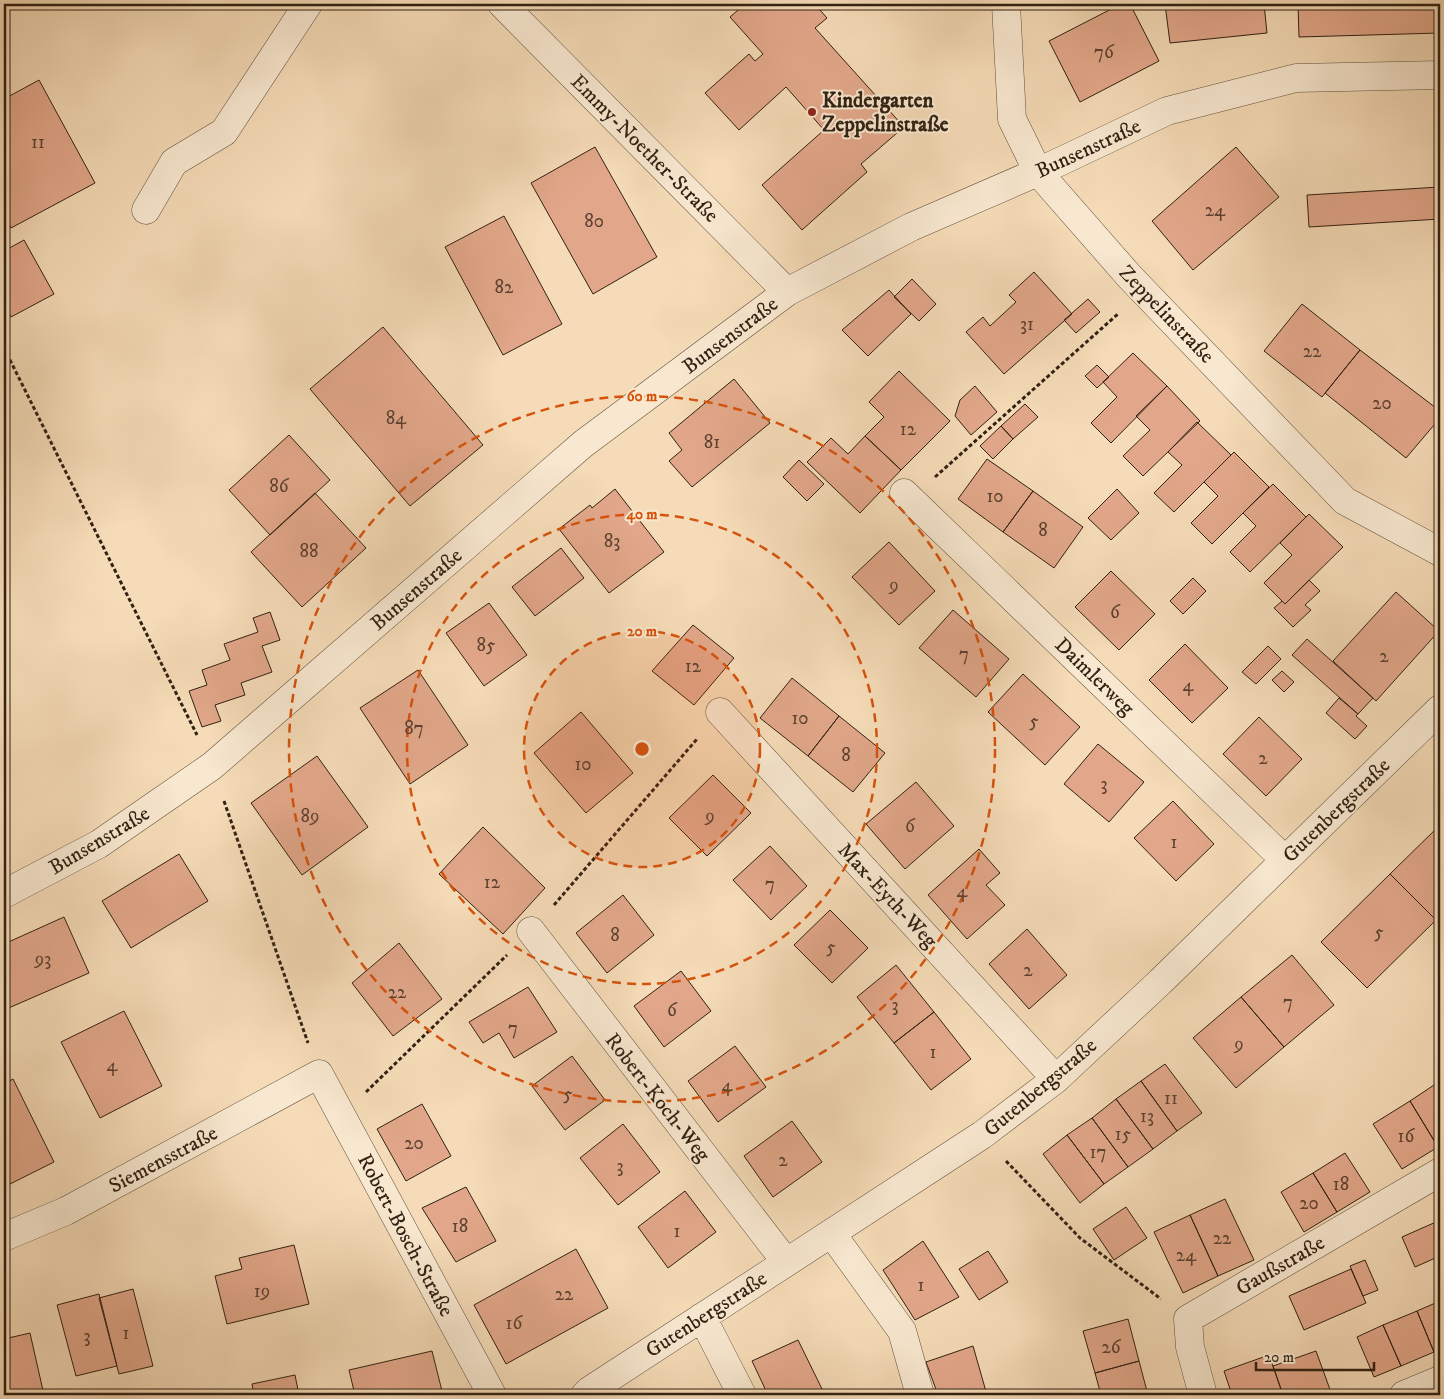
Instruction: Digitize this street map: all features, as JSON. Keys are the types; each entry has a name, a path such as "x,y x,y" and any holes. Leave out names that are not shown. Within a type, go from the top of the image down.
{"street":[{"path":"146,210 174,162 224,132 308,4"},
{"name":"Emmy-Noether-Straße","path":"502,4 787,292"},
{"name":"Zeppelinstraße","path":"1006,4 1012,119 1038,172 1144,291 1345,500 1440,552"},
{"name":"Bunsenstraße","path":"4,894 99,844 212,766 582,444 787,292 911,227 1038,172 1166,111 1296,78 1440,75"},
{"name":"Daimlerweg","path":"907,496 1285,860"},
{"name":"Gutenbergstraße","path":"585,1395 786,1262 982,1136 1056,1078 1160,982 1440,709"},
{"name":"Max-Eyth-Weg","path":"720,712 1056,1078"},
{"name":"Robert-Koch-Weg","path":"531,931 786,1262"},
{"name":"Siemensstraße","path":"4,1237 66,1211 319,1074"},
{"name":"Robert-Bosch-Straße","path":"319,1074 492,1395"},
{"name":"Gaußstraße","path":"1188,1319 1440,1172"},
{"path":"832,1234 902,1331 920,1395"},
{"path":"702,1317 742,1395"},
{"path":"1188,1319 1190,1347 1203,1395"},
{"path":"1404,1395 1440,1380"}],"path":[{"path":"907,496 1144,291"},
{"path":"4,348 212,766 319,1074"},
{"path":"982,1136 1080,1238 1188,1319"}],"building":[{"path":"745,4 827,4 820,10 827,18 815,28 904,127 861,164 867,172 802,230 762,185 824,130 786,87 739,130 705,93 749,54 755,61 763,54 730,17"},
{"path":"1121,4 1130,4 1159,61 1080,102 1049,41"},
{"path":"1165,4 1264,4 1267,33 1170,43"},
{"path":"1298,4 1440,4 1440,33 1299,37"},
{"path":"39,80 95,183 11,228 4,214 4,99"},
{"path":"595,147 657,257 593,294 531,183"},
{"path":"1236,147 1279,197 1193,270 1152,221"},
{"path":"1440,187 1440,219 1309,227 1307,195"},
{"path":"504,216 562,324 503,355 445,247"},
{"path":"24,240 54,294 11,317 4,303 4,251"},
{"path":"1034,272 1072,314 1004,374 966,332 983,317 990,326 1016,302 1009,295"},
{"path":"912,279 936,304 919,321 894,297"},
{"path":"889,290 911,314 868,356 842,330"},
{"path":"1088,299 1100,312 1076,333 1064,320"},
{"path":"1302,304 1360,350 1322,397 1264,351"},
{"path":"383,327 483,445 410,506 310,389"},
{"path":"1360,350 1440,411 1440,418 1406,458 1325,393"},
{"path":"1133,353 1167,386 1111,443 1091,423 1117,397 1103,382"},
{"path":"1097,365 1109,377 1097,388 1085,376"},
{"path":"899,371 950,421 901,470 865,436 884,417 869,402"},
{"path":"734,379 770,423 692,487 669,461 682,450 669,433"},
{"path":"975,386 997,412 971,435 955,416 960,400"},
{"path":"1167,386 1200,421 1143,476 1123,456 1150,430 1136,416"},
{"path":"1025,404 1038,417 1013,439 1001,426"},
{"path":"1197,422 1231,455 1174,512 1154,493 1182,465 1168,452"},
{"path":"1001,426 1013,439 993,459 980,446"},
{"path":"289,435 330,480 270,535 229,490"},
{"path":"865,436 901,470 860,513 807,462 831,438 848,454"},
{"path":"1234,452 1269,487 1212,544 1191,523 1218,496 1204,482"},
{"path":"987,459 1033,491 1003,532 958,499"},
{"path":"799,460 824,484 807,501 783,477"},
{"path":"1273,484 1306,517 1250,572 1230,552 1256,526 1243,513"},
{"path":"615,489 664,552 609,593 559,529 590,505 592,508"},
{"path":"1117,489 1139,513 1111,540 1088,518"},
{"path":"1033,491 1083,527 1054,568 1003,532"},
{"path":"315,493 366,548 302,607 251,552"},
{"path":"1309,514 1343,547 1285,604 1264,583 1292,555 1280,543"},
{"path":"889,542 935,591 899,625 852,577"},
{"path":"561,548 584,578 535,616 512,587"},
{"path":"1111,571 1155,614 1119,650 1075,607"},
{"path":"1193,578 1206,591 1183,614 1170,601"},
{"path":"1309,580 1320,591 1305,605 1311,610 1293,627 1274,608 1282,601 1285,604"},
{"path":"1396,592 1439,631 1376,701 1333,661"},
{"path":"489,603 527,655 484,686 446,633"},
{"path":"953,610 1009,659 976,697 919,648"},
{"path":"270,612 280,640 262,646 272,672 241,683 245,695 215,705 221,721 202,727 189,691 207,685 202,670 230,660 224,644 258,632 253,618"},
{"path":"693,625 734,658 694,705 652,671"},
{"path":"1307,639 1373,698 1358,714 1292,655"},
{"path":"1185,644 1228,688 1192,723 1149,680"},
{"path":"1268,646 1281,659 1256,684 1242,672"},
{"path":"418,670 468,745 410,784 360,708"},
{"path":"1282,671 1294,682 1284,692 1272,680"},
{"path":"1023,674 1080,727 1045,765 988,712"},
{"path":"792,678 839,716 808,756 760,718"},
{"path":"1339,698 1358,714 1356,716 1367,726 1355,739 1326,713"},
{"path":"581,712 633,773 586,813 534,753"},
{"path":"839,716 885,753 853,792 808,756"},
{"path":"1259,717 1302,759 1266,796 1223,754"},
{"path":"1098,744 1144,782 1109,822 1064,784"},
{"path":"317,756 368,827 302,875 251,803"},
{"path":"713,775 751,813 707,856 669,818"},
{"path":"916,782 954,826 905,869 866,824"},
{"path":"1173,801 1214,844 1176,881 1134,838"},
{"path":"1440,825 1440,915 1436,920 1390,874"},
{"path":"483,827 545,888 503,934 439,874"},
{"path":"770,846 807,886 771,920 733,880"},
{"path":"979,849 1000,873 986,885 1005,905 967,939 928,895"},
{"path":"179,854 208,901 131,948 102,901"},
{"path":"1390,874 1436,920 1367,988 1321,942"},
{"path":"623,895 654,935 607,973 576,933"},
{"path":"830,910 868,948 832,983 794,945"},
{"path":"64,917 89,973 4,1010 4,944"},
{"path":"1027,929 1067,975 1029,1009 989,964"},
{"path":"399,943 442,999 393,1036 352,983"},
{"path":"1292,955 1334,1005 1284,1047 1241,997"},
{"path":"896,965 934,1012 894,1043 857,997"},
{"path":"681,971 711,1011 664,1047 634,1006"},
{"path":"528,987 557,1032 514,1058 499,1033 483,1043 469,1022"},
{"path":"1241,997 1284,1047 1236,1088 1193,1038"},
{"path":"124,1011 162,1086 100,1118 61,1042"},
{"path":"934,1012 971,1059 931,1090 894,1043"},
{"path":"735,1046 766,1087 718,1122 688,1081"},
{"path":"572,1056 605,1100 565,1130 532,1086"},
{"path":"1165,1064 1202,1113 1177,1131 1141,1081"},
{"path":"13,1079 54,1162 4,1187 4,1084"},
{"path":"1141,1081 1177,1131 1153,1149 1116,1099"},
{"path":"1440,1081 1440,1145 1438,1147 1410,1101"},
{"path":"1116,1099 1153,1149 1128,1167 1092,1118"},
{"path":"1410,1101 1438,1147 1402,1169 1373,1124"},
{"path":"422,1104 451,1156 406,1181 377,1129"},
{"path":"1092,1118 1128,1167 1104,1184 1067,1135"},
{"path":"792,1121 822,1162 773,1197 744,1156"},
{"path":"623,1124 660,1172 618,1205 580,1158"},
{"path":"1067,1135 1104,1184 1080,1203 1043,1154"},
{"path":"1345,1153 1370,1192 1337,1212 1313,1173"},
{"path":"1313,1173 1337,1212 1304,1232 1281,1192"},
{"path":"466,1187 496,1241 456,1262 422,1208"},
{"path":"685,1191 716,1232 668,1268 638,1227"},
{"path":"1225,1199 1254,1260 1218,1276 1190,1215"},
{"path":"1126,1207 1147,1238 1114,1260 1093,1229"},
{"path":"1190,1215 1218,1276 1183,1293 1154,1232"},
{"path":"1436,1222 1440,1232 1440,1256 1415,1267 1402,1237"},
{"path":"923,1241 959,1297 915,1320 883,1270"},
{"path":"294,1245 309,1304 227,1324 215,1276 242,1269 239,1258"},
{"path":"576,1249 608,1308 506,1364 474,1305"},
{"path":"988,1251 1008,1282 979,1300 959,1269"},
{"path":"1365,1260 1378,1290 1363,1296 1350,1266"},
{"path":"1351,1269 1366,1303 1304,1330 1289,1296"},
{"path":"133,1289 153,1366 119,1374 99,1298"},
{"path":"99,1294 117,1366 76,1376 57,1305"},
{"path":"1440,1301 1440,1349 1434,1352 1417,1311"},
{"path":"1417,1311 1434,1352 1401,1366 1383,1325"},
{"path":"1128,1319 1139,1361 1095,1373 1083,1331"},
{"path":"1383,1325 1401,1366 1374,1377 1357,1337"},
{"path":"30,1333 44,1395 4,1395 4,1339"},
{"path":"798,1340 824,1393 819,1395 768,1395 752,1361"},
{"path":"973,1346 987,1395 938,1395 926,1362"},
{"path":"432,1351 443,1395 355,1395 349,1370"},
{"path":"1316,1351 1332,1395 1283,1395 1273,1366"},
{"path":"1269,1355 1283,1395 1232,1395 1224,1371"},
{"path":"1139,1361 1148,1395 1101,1395 1095,1373"},
{"path":"295,1375 299,1395 254,1395 252,1384"}],"place":[{"name":"Kindergarten Zeppelinstraße","path":"812,112"}]}
